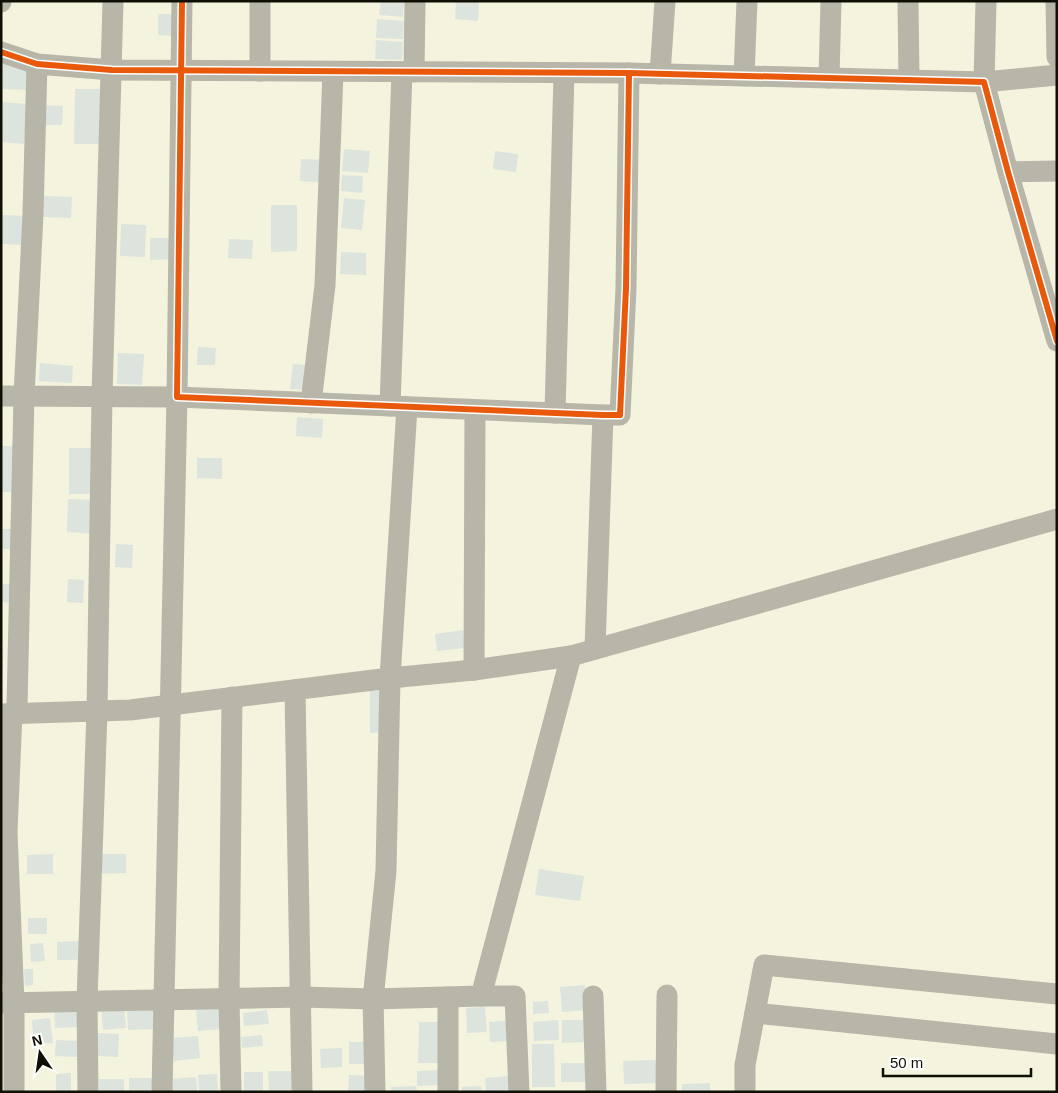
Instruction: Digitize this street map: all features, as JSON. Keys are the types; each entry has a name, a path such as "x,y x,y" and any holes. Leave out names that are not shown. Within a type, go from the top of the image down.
{"street":[{"path":"88,1092 88,1001 97,711 102,397 113,1"},
{"path":"162,1092 177,397 182,1"},
{"path":"260,1 260,71"},
{"path":"375,1092 373,999 386,870 408,72 415,1"},
{"path":"660,74 665,1"},
{"path":"744,76 747,1"},
{"path":"829,78 831,1"},
{"path":"908,1 909,80"},
{"path":"986,1 984,82 1057,341"},
{"path":"1056,1 1057,57"},
{"path":"1,52 37,64 112,70 180,72 629,73 984,82 1057,75"},
{"path":"7,714 17,706 24,396 33,214 37,64"},
{"path":"311,403 324,285 333,72"},
{"path":"555,413 564,73"},
{"path":"1,396 177,397 603,415 620,414 626,288 629,73"},
{"path":"1008,172 1057,171"},
{"path":"474,670 475,410"},
{"path":"595,649 603,415"},
{"path":"7,714 130,710 390,678 474,670 571,656 1057,519"},
{"path":"481,996 571,656"},
{"path":"295,690 302,1092"},
{"path":"231,1092 229,999 232,697"},
{"path":"7,714 7,1003 14,1092"},
{"path":"745,1092 745,1065 764,965 1057,994"},
{"path":"666,1092 667,995"},
{"path":"7,1003 301,997 373,999 515,996 519,1092"},
{"path":"593,996 596,1092"},
{"path":"448,997 448,1092"},
{"path":"755,1013 1057,1044"}],"building":[{"path":"381,1 404,2 403,17 379,15"},
{"path":"456,1 479,1 478,21 455,19"},
{"path":"158,14 176,14 175,36 158,35"},
{"path":"377,19 404,21 403,39 376,38"},
{"path":"376,40 403,42 402,60 375,59"},
{"path":"1,63 31,64 30,90 1,89"},
{"path":"75,89 100,89 100,144 74,144"},
{"path":"1,102 27,104 24,144 1,142"},
{"path":"44,105 63,106 62,125 44,125"},
{"path":"344,149 370,151 368,173 342,171"},
{"path":"495,151 518,154 516,172 493,169"},
{"path":"301,159 325,160 324,183 300,181"},
{"path":"342,175 363,176 362,193 341,191"},
{"path":"44,196 72,197 71,218 43,217"},
{"path":"344,198 365,200 362,230 341,228"},
{"path":"271,205 297,205 297,251 271,252"},
{"path":"1,215 26,216 24,245 1,244"},
{"path":"121,224 146,225 145,257 120,256"},
{"path":"150,238 177,238 177,259 150,260"},
{"path":"229,239 253,240 252,259 228,258"},
{"path":"341,252 366,253 366,275 340,274"},
{"path":"198,347 216,348 215,365 197,365"},
{"path":"118,353 144,354 142,385 117,384"},
{"path":"40,363 73,366 72,383 39,381"},
{"path":"293,364 306,365 304,390 290,389"},
{"path":"297,417 323,419 322,438 296,436"},
{"path":"1,446 17,446 16,492 1,492"},
{"path":"69,448 95,448 94,494 69,494"},
{"path":"197,458 222,458 222,479 197,478"},
{"path":"68,499 96,500 94,534 67,532"},
{"path":"1,529 15,529 14,549 1,549"},
{"path":"116,544 133,545 132,568 115,567"},
{"path":"68,579 84,580 83,603 67,602"},
{"path":"1,584 14,584 13,603 1,602"},
{"path":"463,630 465,648 437,651 435,634"},
{"path":"370,687 388,687 388,732 370,733"},
{"path":"53,854 53,874 27,874 27,855"},
{"path":"97,854 126,854 126,873 97,874"},
{"path":"539,869 584,876 580,901 535,895"},
{"path":"28,918 47,918 47,934 28,934"},
{"path":"80,941 80,960 57,960 57,942"},
{"path":"43,943 45,961 31,962 30,944"},
{"path":"24,969 33,969 33,985 25,986"},
{"path":"585,985 587,1010 562,1012 560,987"},
{"path":"548,1001 549,1013 533,1014 533,1002"},
{"path":"155,1004 156,1029 128,1030 127,1006"},
{"path":"124,1006 126,1028 103,1030 101,1008"},
{"path":"220,1006 222,1029 198,1031 196,1009"},
{"path":"485,1007 487,1032 467,1033 466,1008"},
{"path":"78,1008 79,1027 55,1028 54,1009"},
{"path":"267,1010 269,1024 244,1026 243,1013"},
{"path":"50,1018 53,1043 34,1044 32,1020"},
{"path":"512,1020 513,1041 490,1042 489,1022"},
{"path":"558,1020 559,1040 534,1041 533,1022"},
{"path":"562,1020 586,1020 586,1042 562,1043"},
{"path":"419,1022 442,1022 442,1063 418,1063"},
{"path":"98,1033 119,1034 118,1057 97,1056"},
{"path":"262,1035 263,1046 242,1048 241,1037"},
{"path":"198,1036 200,1058 174,1061 171,1038"},
{"path":"56,1040 79,1041 78,1057 55,1056"},
{"path":"349,1042 369,1042 369,1064 349,1064"},
{"path":"532,1044 554,1044 555,1087 532,1087"},
{"path":"342,1048 342,1067 321,1068 320,1049"},
{"path":"656,1060 656,1083 624,1084 623,1061"},
{"path":"561,1063 587,1063 587,1082 561,1082"},
{"path":"442,1070 443,1085 417,1086 417,1071"},
{"path":"268,1071 291,1071 291,1092 269,1092"},
{"path":"244,1072 263,1072 263,1091 244,1091"},
{"path":"71,1073 71,1092 56,1092 56,1074"},
{"path":"217,1074 218,1092 199,1092 198,1075"},
{"path":"349,1075 373,1076 372,1092 348,1092"},
{"path":"509,1076 511,1090 486,1092 485,1078"},
{"path":"196,1077 197,1091 172,1092 171,1079"},
{"path":"129,1078 153,1078 153,1092 129,1092"},
{"path":"99,1079 124,1079 124,1092 99,1092"},
{"path":"710,1083 710,1092 682,1092 682,1084"},
{"path":"416,1086 417,1092 391,1092 391,1087"},
{"path":"481,1086 482,1092 462,1092 462,1087"}],"cycle path":[{"path":"182,1 177,397 620,415 626,288 629,73"},
{"path":"1,52 37,64 112,70 629,73 984,82 1057,341"}]}
